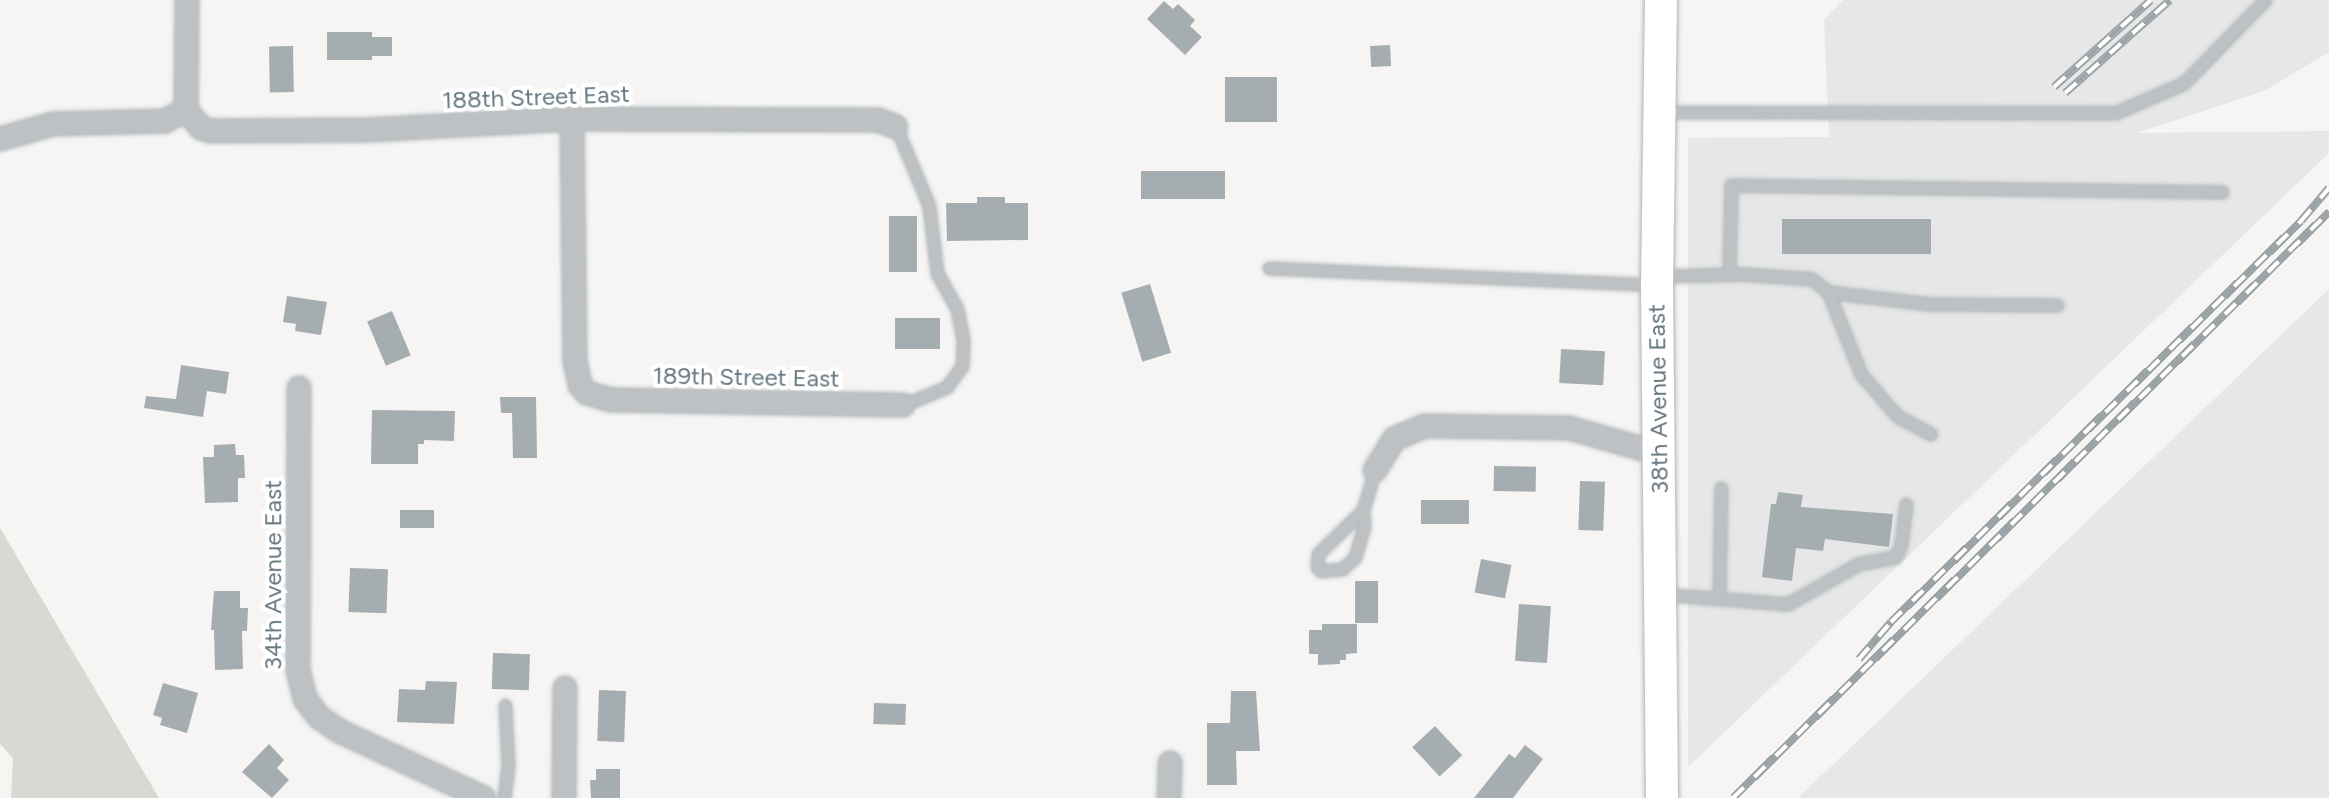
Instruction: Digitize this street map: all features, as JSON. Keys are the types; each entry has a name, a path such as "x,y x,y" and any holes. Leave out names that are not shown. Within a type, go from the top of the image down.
{"street":[{"path":"0,139 32,127 53,124 165,121 186,110 187,0"},
{"name":"38th Avenue East","path":"1661,0 1657,281 1662,798"},
{"name":"188th Street East","path":"186,110 201,128 211,131 367,130 572,119 878,120 896,127"},
{"name":"189th Street East","path":"572,119 575,361 580,385 590,394 611,400 903,405"},
{"name":"34th Avenue East","path":"299,388 298,670 305,699 320,718 341,732 484,798"},
{"path":"1375,470 1394,439 1424,426 1569,428 1660,454"},
{"path":"564,798 565,688"},
{"path":"1169,798 1170,763"}],"lane":[{"path":"1660,112 2115,113 2184,83 2265,0"},
{"path":"896,127 929,206 937,273 957,309 963,341 962,366 947,387 903,405"},
{"path":"1729,274 1731,185 2222,192"},
{"path":"1269,268 1657,281 1729,274 1812,279 1828,292 1861,374 1897,416 1931,434"},
{"path":"1828,292 1929,304 2057,305"},
{"path":"1363,510 1323,546 1316,561 1321,571 1342,569 1355,557 1364,526 1363,510 1375,470"},
{"path":"1719,598 1721,488"},
{"path":"1660,594 1788,604 1858,564 1895,557 1901,545 1906,504"},
{"path":"504,798 508,765 505,705"}],"shaded area":[{"path":"1843,0 2329,0 2329,52 2264,91 2137,133 2329,131 2329,153 1688,767 1688,138 1829,137 1824,19"},
{"path":"2329,289 2329,798 1798,798"},
{"path":"0,528 159,798 11,798 13,758 0,744"}],"building":[{"path":"1164,1 1173,9 1178,4 1195,20 1190,26 1202,37 1185,55 1147,19"},
{"path":"327,32 372,32 372,37 392,37 392,56 372,56 372,60 327,60"},
{"path":"1390,45 1391,66 1371,67 1370,46"},
{"path":"269,46 293,46 294,92 270,92"},
{"path":"1225,77 1277,77 1277,122 1225,122"},
{"path":"1141,171 1225,171 1225,199 1141,199"},
{"path":"977,197 1005,197 1005,203 1028,203 1028,240 947,241 946,203 977,203"},
{"path":"889,216 917,216 917,272 889,272"},
{"path":"1782,219 1931,219 1931,254 1782,254"},
{"path":"1150,284 1171,353 1142,362 1121,293"},
{"path":"287,296 327,302 321,335 295,331 296,324 283,322"},
{"path":"392,311 411,355 386,366 367,322"},
{"path":"895,318 940,318 940,349 895,349"},
{"path":"1561,349 1605,351 1603,385 1559,383"},
{"path":"181,365 229,372 226,394 207,391 203,417 144,408 146,396 176,399"},
{"path":"500,397 536,397 537,458 513,458 512,413 501,413"},
{"path":"372,410 455,411 454,441 424,440 424,444 418,444 418,464 371,464"},
{"path":"235,444 236,455 244,455 245,478 238,478 238,502 205,503 203,457 214,457 214,445"},
{"path":"1494,466 1536,467 1536,492 1494,491"},
{"path":"1580,481 1605,482 1603,531 1578,530"},
{"path":"1778,492 1803,495 1801,507 1893,514 1889,547 1825,539 1823,551 1796,548 1792,581 1762,577 1771,504 1776,504"},
{"path":"1421,500 1469,500 1469,524 1421,524"},
{"path":"400,510 434,510 434,528 400,528"},
{"path":"1481,559 1511,565 1505,598 1475,592"},
{"path":"350,568 388,569 386,613 348,612"},
{"path":"1355,581 1378,581 1378,623 1355,623"},
{"path":"214,591 240,591 240,608 248,608 247,631 242,631 243,669 215,670 214,630 211,630"},
{"path":"1519,604 1551,606 1547,663 1515,661"},
{"path":"1322,624 1357,624 1357,653 1346,654 1346,660 1340,660 1340,664 1318,665 1318,654 1309,654 1309,630 1322,630"},
{"path":"493,653 530,654 529,690 492,689"},
{"path":"426,681 457,682 454,724 397,722 399,689 425,690"},
{"path":"163,683 198,693 187,733 160,725 162,718 153,715"},
{"path":"599,690 626,691 624,742 597,741"},
{"path":"1231,691 1256,691 1260,751 1236,751 1237,785 1207,785 1207,723 1230,723"},
{"path":"874,703 906,704 905,725 873,724"},
{"path":"1435,726 1462,755 1440,776 1412,747"},
{"path":"269,744 284,760 277,768 289,780 272,798 242,772"},
{"path":"1525,745 1543,759 1513,798 1474,798 1509,754 1515,758"},
{"path":"596,769 620,769 620,798 591,798 590,780 596,780"}],"railway":[{"path":"2054,87 2151,0"},
{"path":"2065,93 2170,0"},
{"path":"1859,659 1891,622 2301,221 2329,188"},
{"path":"1733,798 2329,212"}]}
